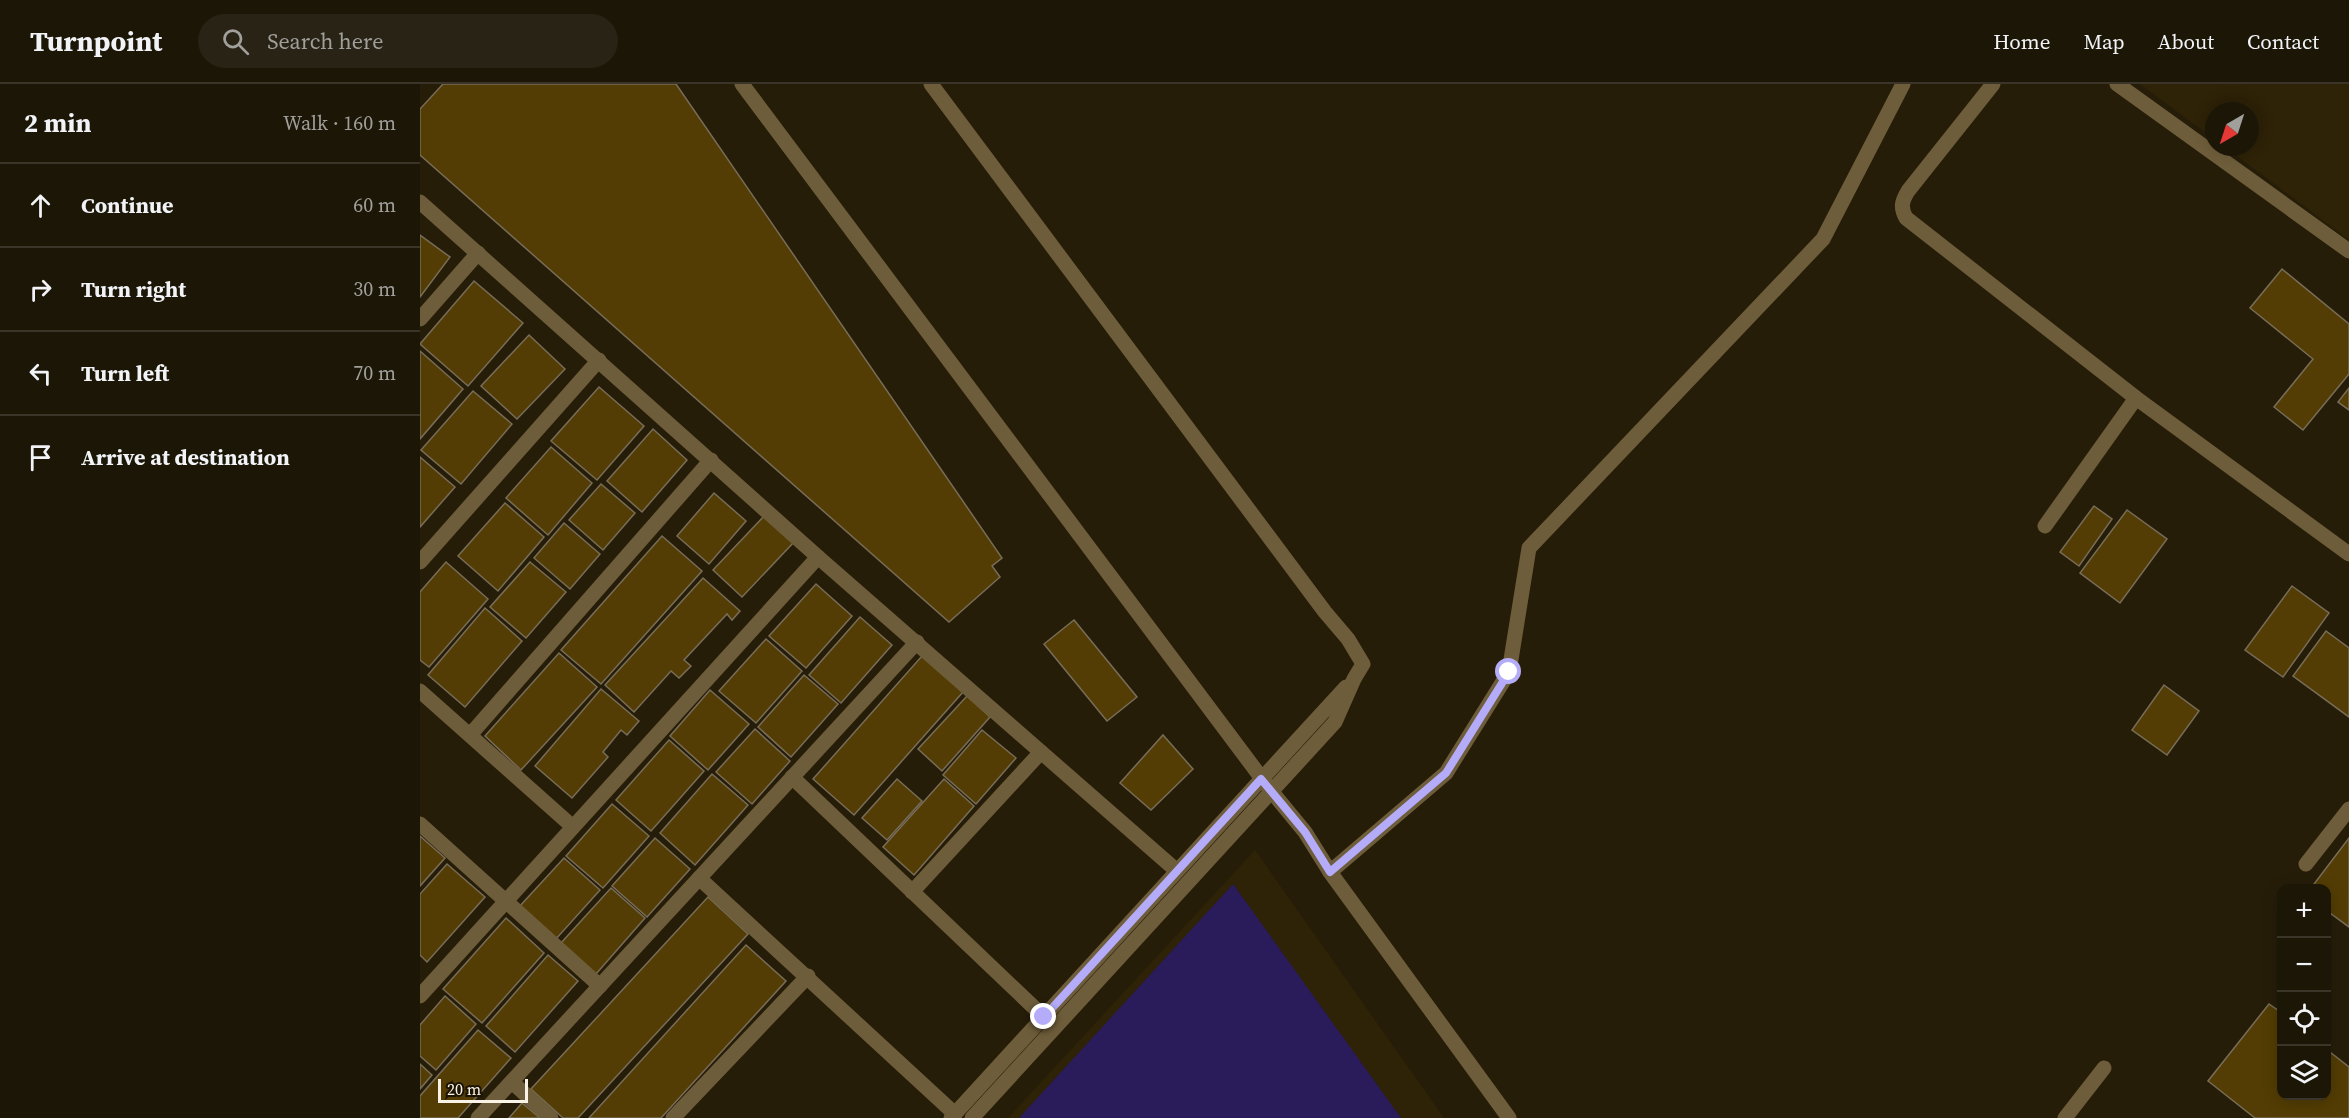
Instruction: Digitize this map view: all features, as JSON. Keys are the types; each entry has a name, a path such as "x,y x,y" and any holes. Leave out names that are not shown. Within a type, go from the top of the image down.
{"street":[{"path":"742,84 1261,779 1305,832 1330,872 1509,1118"},
{"path":"931,84 1325,612 1348,639 1363,664 1335,722 972,1118"},
{"path":"1330,872 1446,773 1509,672 1529,549 1823,239 1903,84"},
{"path":"1993,84 1908,191 1902,203 1902,212 1906,218 2136,398 2349,554"},
{"path":"2117,84 2349,251"},
{"path":"420,202 818,557 1177,871"},
{"path":"420,319 478,253"},
{"path":"420,562 599,360"},
{"path":"2045,526 2136,398"},
{"path":"470,735 711,460"},
{"path":"420,996 818,557"},
{"path":"478,1118 917,642"},
{"path":"699,878 808,976 953,1116 1354,679"},
{"path":"420,691 573,827"},
{"path":"912,892 1041,752"},
{"path":"792,777 1044,1017"},
{"path":"2306,864 2349,810"},
{"path":"420,824 600,986"},
{"path":"673,1118 808,976"},
{"path":"2065,1118 2104,1068"},
{"path":"512,1082 551,1118"}],"shaded area":[{"path":"2140,84 2349,84 2349,240 2237,156 2259,156 2259,102 2205,102 2205,132"},
{"path":"1255,850 1444,1118 1008,1118"},
{"path":"1233,884 1401,1118 1019,1118"}],"building":[{"path":"443,84 676,84 1002,558 992,566 1000,577 949,622 420,155 420,109"},
{"path":"420,235 450,257 420,297"},
{"path":"2282,269 2349,324 2349,374 2303,430 2274,407 2313,359 2250,308"},
{"path":"474,281 523,323 468,386 420,344"},
{"path":"529,335 565,369 517,419 481,386"},
{"path":"420,351 463,389 420,439"},
{"path":"599,387 644,426 597,480 551,441"},
{"path":"2349,388 2349,410 2338,402"},
{"path":"473,391 512,424 461,484 421,450"},
{"path":"653,429 687,460 642,512 607,481"},
{"path":"551,447 592,483 548,535 506,498"},
{"path":"420,457 455,487 420,527"},
{"path":"601,484 635,513 603,550 569,520"},
{"path":"714,493 746,521 709,564 677,536"},
{"path":"505,503 544,537 498,591 458,556"},
{"path":"2094,506 2112,519 2079,566 2060,552"},
{"path":"2127,510 2167,539 2120,603 2080,573"},
{"path":"765,515 794,542 742,597 713,570"},
{"path":"564,523 600,554 570,589 534,558"},
{"path":"662,536 702,571 601,684 561,650"},
{"path":"446,562 488,599 429,667 420,660 420,592"},
{"path":"530,562 566,592 526,638 490,607"},
{"path":"703,578 740,611 732,620 727,614 684,660 691,666 679,678 671,671 634,712 605,685"},
{"path":"816,584 852,616 806,668 769,636"},
{"path":"2292,586 2329,613 2283,677 2245,650"},
{"path":"485,608 522,641 465,707 428,675"},
{"path":"860,617 892,645 841,703 809,675"},
{"path":"1074,620 1137,697 1107,721 1044,644"},
{"path":"2326,631 2349,648 2349,717 2293,676"},
{"path":"766,639 802,671 756,723 719,691"},
{"path":"559,653 597,687 521,770 485,736"},
{"path":"922,656 963,692 854,815 813,779"},
{"path":"804,675 838,704 791,757 758,727"},
{"path":"2164,685 2199,711 2167,755 2132,730"},
{"path":"601,689 639,721 627,735 621,730 603,752 608,757 572,798 535,766"},
{"path":"710,690 749,724 708,770 670,736"},
{"path":"967,696 990,717 942,771 918,749"},
{"path":"755,729 790,761 752,804 716,772"},
{"path":"982,730 1016,758 976,804 943,775"},
{"path":"1163,735 1193,769 1151,810 1120,783"},
{"path":"669,740 704,771 651,831 616,800"},
{"path":"712,774 748,805 695,865 660,833"},
{"path":"897,779 922,801 887,840 862,818"},
{"path":"944,779 974,806 914,875 883,847"},
{"path":"612,804 649,836 603,888 566,856"},
{"path":"420,836 445,858 420,886"},
{"path":"655,838 690,869 647,917 612,886"},
{"path":"2349,838 2349,927 2331,914 2331,884 2314,884"},
{"path":"564,858 600,890 555,940 519,907"},
{"path":"447,864 485,897 427,962 420,955 420,894"},
{"path":"611,888 645,918 596,974 561,943"},
{"path":"708,897 748,934 578,1118 563,1118 531,1089"},
{"path":"506,918 544,953 482,1023 443,989"},
{"path":"746,945 786,981 661,1118 589,1118"},
{"path":"548,955 578,981 515,1052 486,1026"},
{"path":"445,996 476,1024 436,1070 420,1056 420,1025"},
{"path":"2269,1004 2277,1010 2277,1100 2331,1100 2331,1053 2349,1067 2349,1118 2255,1118 2208,1081"},
{"path":"478,1030 511,1058 458,1118 420,1118 420,1096"},
{"path":"420,1064 432,1075 420,1089"},
{"path":"522,1103 540,1118 509,1118"}],"route":[{"path":"1044,1017 1261,779 1305,832 1330,872 1446,773 1509,672"}]}
